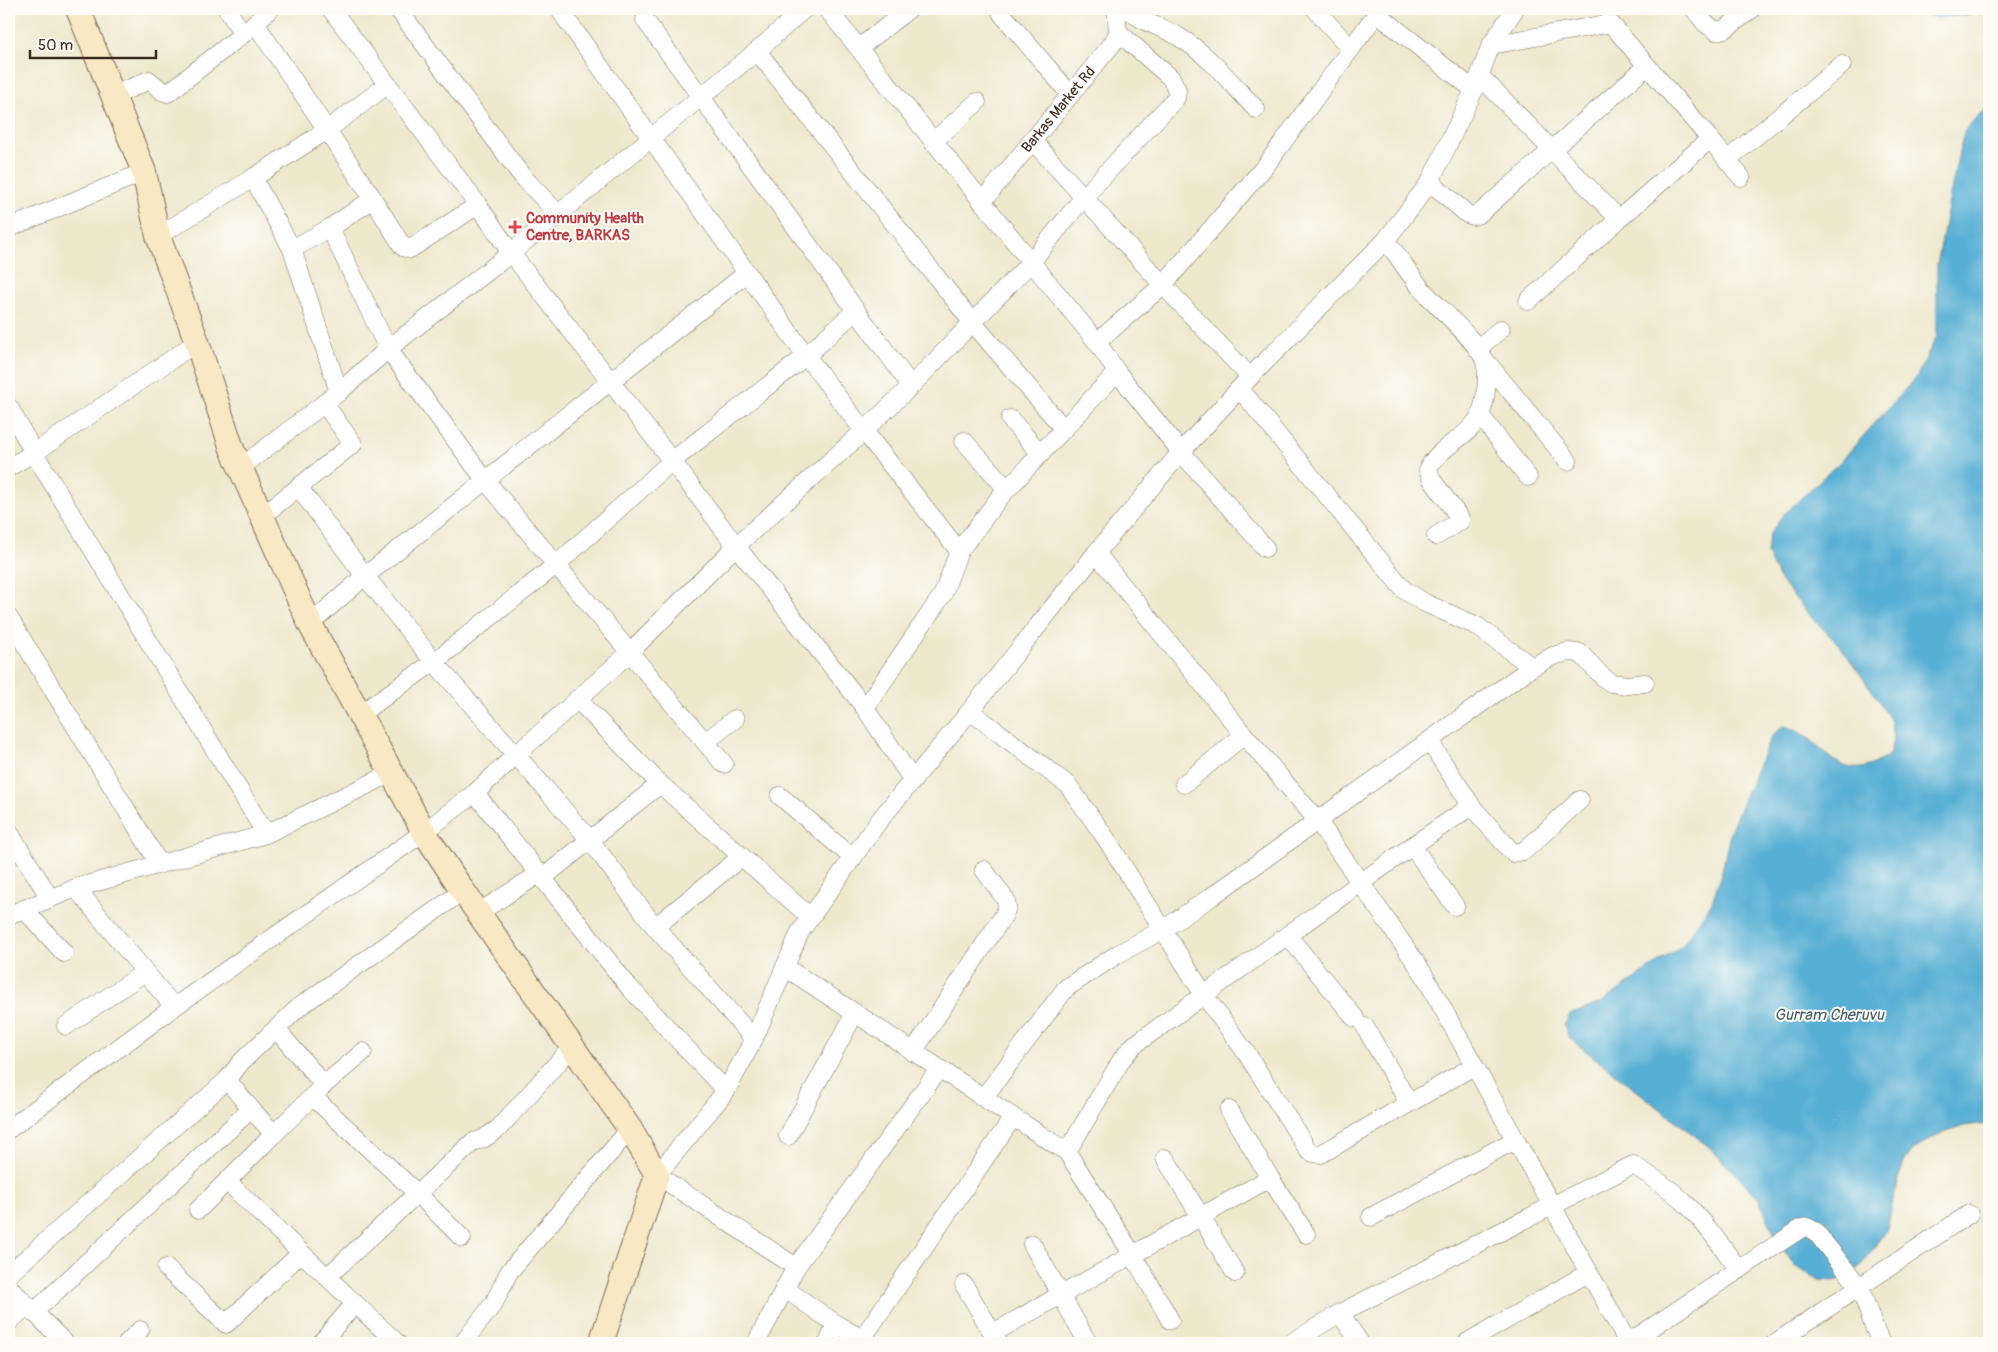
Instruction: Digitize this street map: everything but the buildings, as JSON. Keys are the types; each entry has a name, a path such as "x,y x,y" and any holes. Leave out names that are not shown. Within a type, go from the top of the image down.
{"street":[{"path":"78,9 144,172 158,236 240,468 310,624 424,832 462,891 630,1129 657,1175 796,1267"},
{"path":"227,9 249,29 326,130 374,199 404,247 410,249 478,205"},
{"path":"113,96 149,80 162,91 168,93 249,29 270,9"},
{"path":"331,9 512,253 611,380 736,546 865,708 913,781"},
{"path":"398,9 522,176 559,215"},
{"path":"558,9 806,356 960,551"},
{"path":"240,468 339,392 388,349 559,215 757,51 804,9"},
{"path":"827,9 1097,342 1117,372 1181,452 1265,548"},
{"path":"858,48 909,9"},
{"path":"1000,9 1002,14 1070,94"},
{"path":"9,1129 174,1007 424,832 475,793 629,653 736,546 911,386 1031,262 1084,198 1176,98 1177,90 1172,78 1118,32 1116,9"},
{"path":"1128,9 1136,17 1179,36 1208,58 1256,110"},
{"path":"1315,9 1351,49"},
{"path":"601,1343 657,1175 726,1090 754,1039 800,932 810,917 878,822 970,711 1096,553 1181,452 1245,383 1386,240 1430,182 1477,83 1491,45 1515,9"},
{"path":"1694,9 1705,23 1716,31 1725,28 1752,9"},
{"path":"1097,342 1163,285 1267,164 1378,11 1477,83 1552,150 1618,219"},
{"path":"645,20 911,386"},
{"path":"1491,45 1606,24 1612,25 1741,177"},
{"name":"Barkas Market Rd","path":"982,202 1113,43 1118,32"},
{"path":"757,51 973,323 1064,429"},
{"path":"1727,160 1842,65"},
{"path":"1430,182 1467,214 1473,216 1478,214 1647,66"},
{"path":"158,236 326,130 387,85"},
{"path":"933,142 976,102"},
{"path":"1528,301 1710,139"},
{"path":"1032,140 1163,285 1245,383 1404,590 1425,603 1477,626 1532,667"},
{"path":"10,223 144,172"},
{"path":"252,178 292,249 339,392"},
{"path":"292,249 330,228 374,199"},
{"path":"330,228 388,349 485,480 724,764"},
{"path":"1386,240 1421,287 1469,339 1568,461"},
{"path":"310,624 365,576 747,272"},
{"path":"360,714 434,662 556,565 672,461 806,356 855,311"},
{"path":"1481,355 1501,329"},
{"path":"9,467 197,342"},
{"path":"1436,536 1457,523 1460,518 1432,480 1428,470 1434,459 1473,426 1480,415 1487,380 1481,355"},
{"path":"865,708 943,594 960,551 1007,489 1117,372"},
{"path":"262,516 353,444 324,403"},
{"path":"9,407 34,452 266,834"},
{"path":"1480,415 1528,477"},
{"path":"1010,419 1041,454"},
{"path":"964,441 1007,489"},
{"path":"299,488 365,576 434,662 590,840 655,927 754,1039"},
{"path":"1096,553 1244,735 1317,820 1423,974 1628,1343 1802,1228 1807,1227 1814,1231 1860,1288 1881,1343"},
{"path":"9,618 159,863"},
{"path":"984,1097 1066,988 1118,954 1164,929 1532,667 1553,656 1568,652 1580,653 1610,683 1627,685 1645,683"},
{"path":"577,699 660,784 740,858 810,917"},
{"path":"970,711 1068,785 1105,837 1204,994 1246,1054 1308,1150 1321,1154 1474,1066"},
{"path":"705,742 735,719"},
{"path":"1184,784 1244,735"},
{"path":"1429,741 1473,808 1513,853 1524,852 1580,800"},
{"path":"64,953 16,912 76,888 266,834 392,773"},
{"path":"478,913 539,874 550,872 660,784"},
{"path":"475,793 629,987 726,1090"},
{"path":"780,796 853,858"},
{"path":"1067,1152 1122,1059 1134,1045 1412,846 1467,809 1473,808"},
{"path":"9,832 50,898"},
{"path":"1412,846 1456,906"},
{"path":"655,927 740,858"},
{"path":"913,1052 1004,915 1007,907 1006,900 984,870"},
{"path":"76,888 174,1007"},
{"path":"9,1274 227,1080 242,1061 300,1007 462,891"},
{"path":"1288,936 1360,1022 1409,1103"},
{"path":"785,967 1067,1152 1133,1255 1170,1320"},
{"path":"66,1026 145,972"},
{"path":"788,1136 855,1013"},
{"path":"276,1029 319,1091 462,1238"},
{"path":"327,1277 473,1142 483,1139 498,1130 572,1047"},
{"path":"198,1210 274,1134 363,1052"},
{"path":"756,1343 796,1267 939,1069"},
{"path":"227,1080 274,1134"},
{"path":"9,1322 30,1310 251,1109"},
{"path":"1229,1110 1306,1234"},
{"path":"784,1288 836,1324 866,1341 1013,1117"},
{"path":"462,1343 494,1303 509,1272 630,1129"},
{"path":"1371,1217 1515,1140"},
{"path":"1165,1158 1235,1273"},
{"path":"1291,1343 1340,1314 1551,1205 1633,1165 1685,1203 1709,1230 1739,1270"},
{"path":"964,1285 996,1338 1061,1295 1270,1178"},
{"path":"227,1181 300,1254 397,1343"},
{"path":"1775,1343 1970,1214"},
{"path":"1032,1244 1088,1343"},
{"path":"166,1268 226,1324 300,1254"},
{"path":"1466,1343 1588,1273"},
{"path":"9,1287 65,1343"},
{"path":"321,1343 355,1303"},
{"path":"1340,1314 1360,1343"},
{"path":"828,1343 836,1324"},
{"path":"127,1343 140,1330"}],"water":[{"path":"1917,9 1989,9 1989,12 1936,18"},
{"name":"Gurram Cheruvu","path":"1989,108 1989,1123 1964,1126 1937,1135 1913,1150 1904,1162 1897,1182 1887,1229 1876,1246 1858,1269 1836,1281 1819,1280 1794,1266 1775,1235 1758,1197 1708,1146 1569,1038 1564,1025 1570,1015 1601,1003 1683,945 1712,902 1722,871 1731,829 1771,737 1783,726 1799,732 1811,740 1843,766 1856,768 1871,765 1889,755 1893,740 1891,721 1878,699 1840,646 1811,617 1779,579 1767,554 1769,535 1785,513 1841,461 1917,376 1937,336 1937,265 1964,132 1978,115"}],"place":[{"name":"Community Health Centre, BARKAS","path":"515,227"}]}
